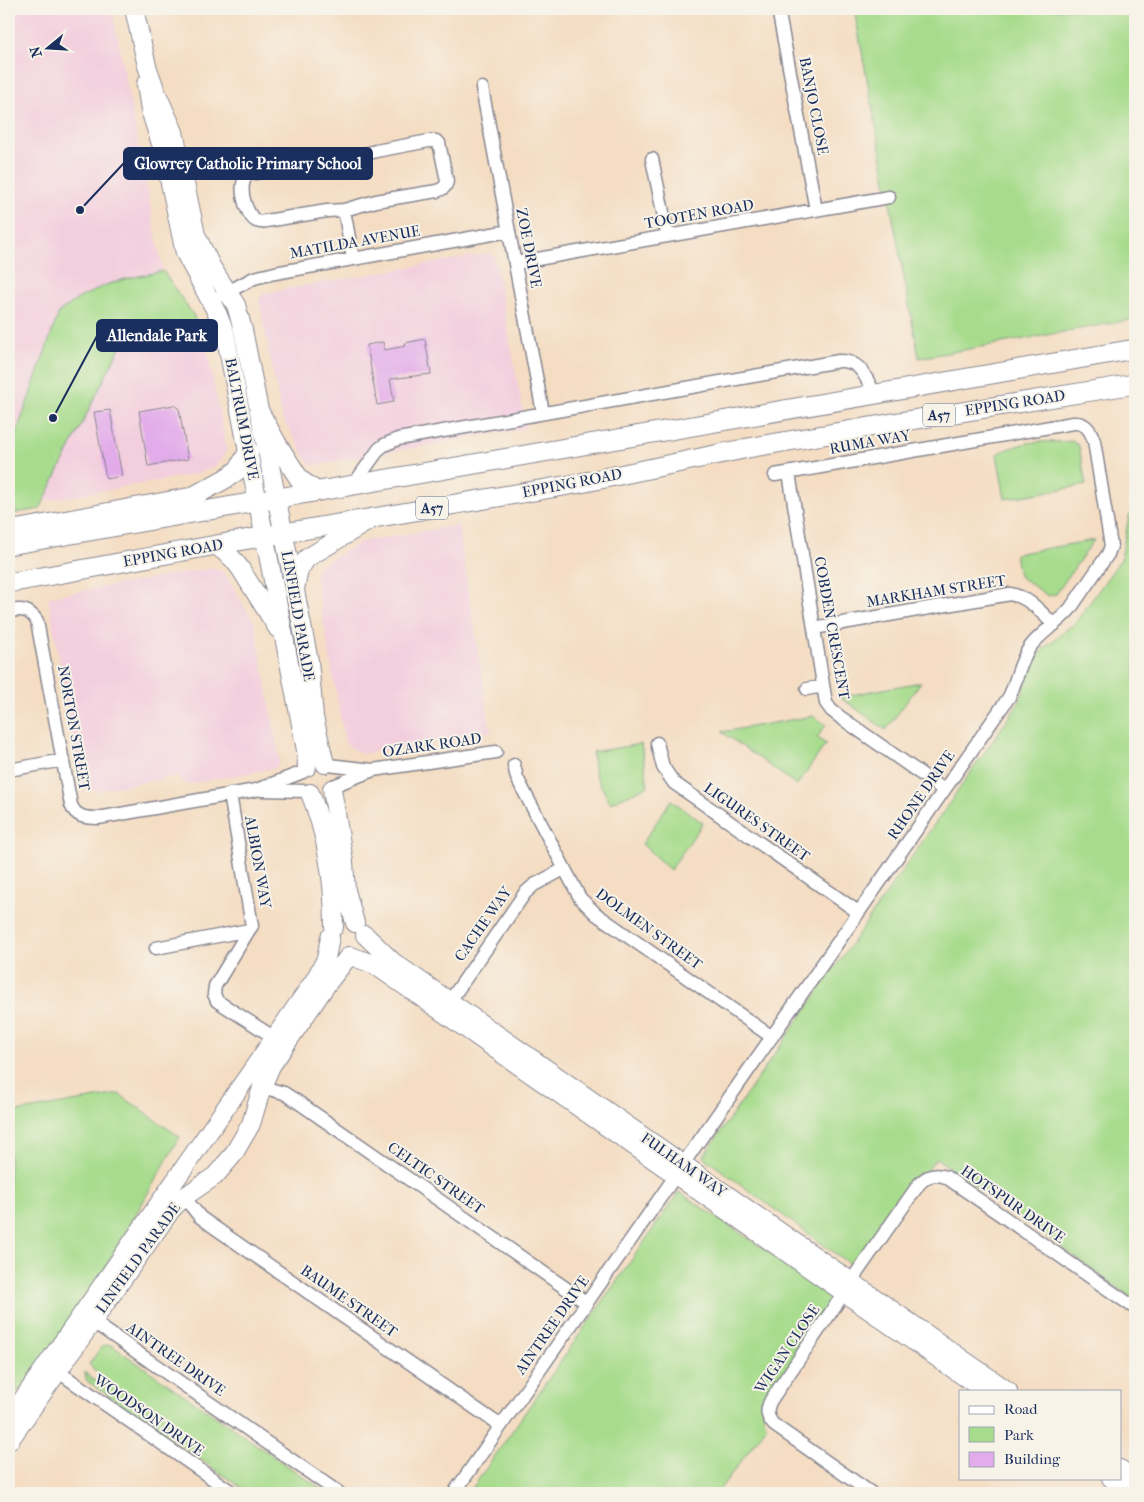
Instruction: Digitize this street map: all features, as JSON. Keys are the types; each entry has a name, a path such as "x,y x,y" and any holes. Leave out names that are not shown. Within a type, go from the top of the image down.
{"main road":[{"path":"9,545 1135,349"},
{"name":"EPPING ROAD","path":"9,583 581,483 758,446 1135,384"},
{"path":"260,413 300,480 316,491"},
{"path":"9,531 192,497 238,470 249,451"}],"street":[{"name":"BALTRUM DRIVE","path":"134,9 150,110 163,150 182,245 189,263 212,301 225,334 264,537"},
{"name":"BANJO CLOSE","path":"778,9 816,210"},
{"name":"BALTRUM DRIVE","path":"141,44 154,87 174,132 196,235 209,261 236,305 243,330 277,498"},
{"name":"ZOE DRIVE","path":"482,88 543,413"},
{"path":"429,141 436,141 440,144 447,181 443,189 344,210 256,222 247,211 242,182 249,174 312,163 337,163 376,151 429,141"},
{"path":"652,159 668,236"},
{"name":"TOOTEN ROAD","path":"515,263 889,197"},
{"path":"344,210 353,259"},
{"name":"MATILDA AVENUE","path":"212,301 228,291 262,276 509,231"},
{"path":"354,484 374,454 391,441 839,361 854,362 875,394"},
{"name":"RUMA WAY","path":"775,475 1072,423 1082,423 1087,427"},
{"name":"RHONE DRIVE","path":"679,1170 1009,697 1019,668 1029,648 1036,639 1070,610 1108,554 1111,546 1094,440 1087,427"},
{"name":"COBDEN CRESCENT","path":"789,473 826,703 831,710 944,790"},
{"name":"LINFIELD PARADE","path":"277,498 309,661 314,716 326,764"},
{"path":"295,590 300,570 308,558 375,518"},
{"name":"LINFIELD PARADE","path":"264,537 306,750 305,769"},
{"path":"217,546 232,558 240,568 284,638"},
{"name":"MARKHAM STREET","path":"814,628 1010,594 1026,599 1054,625"},
{"name":"NORTON STREET","path":"9,611 21,609 33,614 40,629 73,810 78,815 98,818 256,790 308,792"},
{"path":"807,689 823,686"},
{"name":"LIGURES STREET","path":"657,744 663,767 674,783 858,912"},
{"name":"OZARK ROAD","path":"374,770 496,752"},
{"path":"9,770 63,760"},
{"path":"315,762 374,770 333,787 320,796 308,792 302,782 305,769 315,762"},
{"path":"326,764 334,775 333,787 344,862 346,890 360,929 363,946 350,956 338,953 331,943 332,932 344,921 360,929"},
{"name":"DOLMEN STREET","path":"514,765 520,784 580,898 596,914 772,1036"},
{"name":"NORTON STREET","path":"256,790 305,769"},
{"name":"LINFIELD PARADE","path":"9,1441 52,1367 322,968 332,932 332,883 320,819 308,792"},
{"name":"ALBION WAY","path":"156,948 249,930 252,926 230,794"},
{"name":"CACHE WAY","path":"445,1007 525,893 534,885 564,869"},
{"name":"FULHAM WAY","path":"360,929 377,948 445,1007"},
{"path":"249,930 215,986 214,994 217,1001 275,1038"},
{"name":"LINFIELD PARADE","path":"9,1419 92,1321 169,1213 184,1197 214,1176 233,1155 251,1124 262,1086 273,1062 327,984 350,956"},
{"name":"FULHAM WAY","path":"350,956 375,965 445,1007 848,1287 1006,1390"},
{"name":"CELTIC STREET","path":"262,1086 295,1100 587,1302"},
{"name":"AINTREE DRIVE","path":"454,1493 679,1170"},
{"name":"HOTSPUR DRIVE","path":"848,1287 919,1184 928,1176 940,1174 946,1176 1135,1308"},
{"name":"BAUME STREET","path":"184,1197 200,1217 211,1225 501,1426"},
{"name":"FULHAM WAY","path":"848,1287 984,1390"},
{"name":"WIGAN CLOSE","path":"848,1287 771,1400 767,1412 770,1421 774,1425 871,1493"},
{"name":"AINTREE DRIVE","path":"92,1321 339,1493"},
{"name":"WOODSON DRIVE","path":"52,1367 233,1493"}],"shaded area":[{"path":"9,9 112,9 163,271 106,285 81,297 59,312 9,454"},
{"path":"490,253 494,256 526,428 311,466 282,418 259,300 264,293"},
{"path":"203,330 227,450 216,466 197,474 44,501 120,347"},
{"path":"458,525 491,732 361,754 345,743 315,574 319,566 361,542"},
{"path":"213,568 224,573 255,624 280,761 275,768 188,784 177,776 94,791 81,782 48,597"}],"green space":[{"path":"854,9 1135,9 1135,319 919,358"},
{"path":"163,271 194,316 197,332 120,347 40,509 9,514 9,454 59,312 81,297 106,285"},
{"path":"1072,441 1079,446 1086,485 1005,499 997,454 1016,446 1031,443"},
{"path":"1135,509 1135,1300 936,1158 855,1268 703,1157 1019,703 1032,665 1045,647 1076,622 1121,559 1129,516"},
{"path":"1094,540 1056,594 1048,596 1019,576 1015,554"},
{"path":"921,682 886,730 840,697"},
{"path":"813,716 826,725 817,738 826,744 797,785 722,732"},
{"path":"641,744 648,786 610,803 595,774 592,752"},
{"path":"671,800 703,823 670,870 642,844"},
{"path":"119,1094 180,1137 63,1342 9,1400 9,1113"},
{"path":"679,1192 836,1297 764,1401 766,1428 717,1493 469,1493"},
{"path":"111,1345 327,1493 249,1493 87,1381 84,1372 95,1381 100,1376 89,1364 102,1346"}],"building":[{"path":"425,339 431,374 390,379 394,402 377,405 367,345 383,342 384,350 406,346 405,343"},
{"path":"174,405 179,409 188,459 148,466 139,411"},
{"path":"110,410 122,476 106,479 94,412"}],"place":[{"name":"Glowrey Catholic Primary School","path":"80,210"},
{"name":"Allendale Park","path":"53,418"}]}
